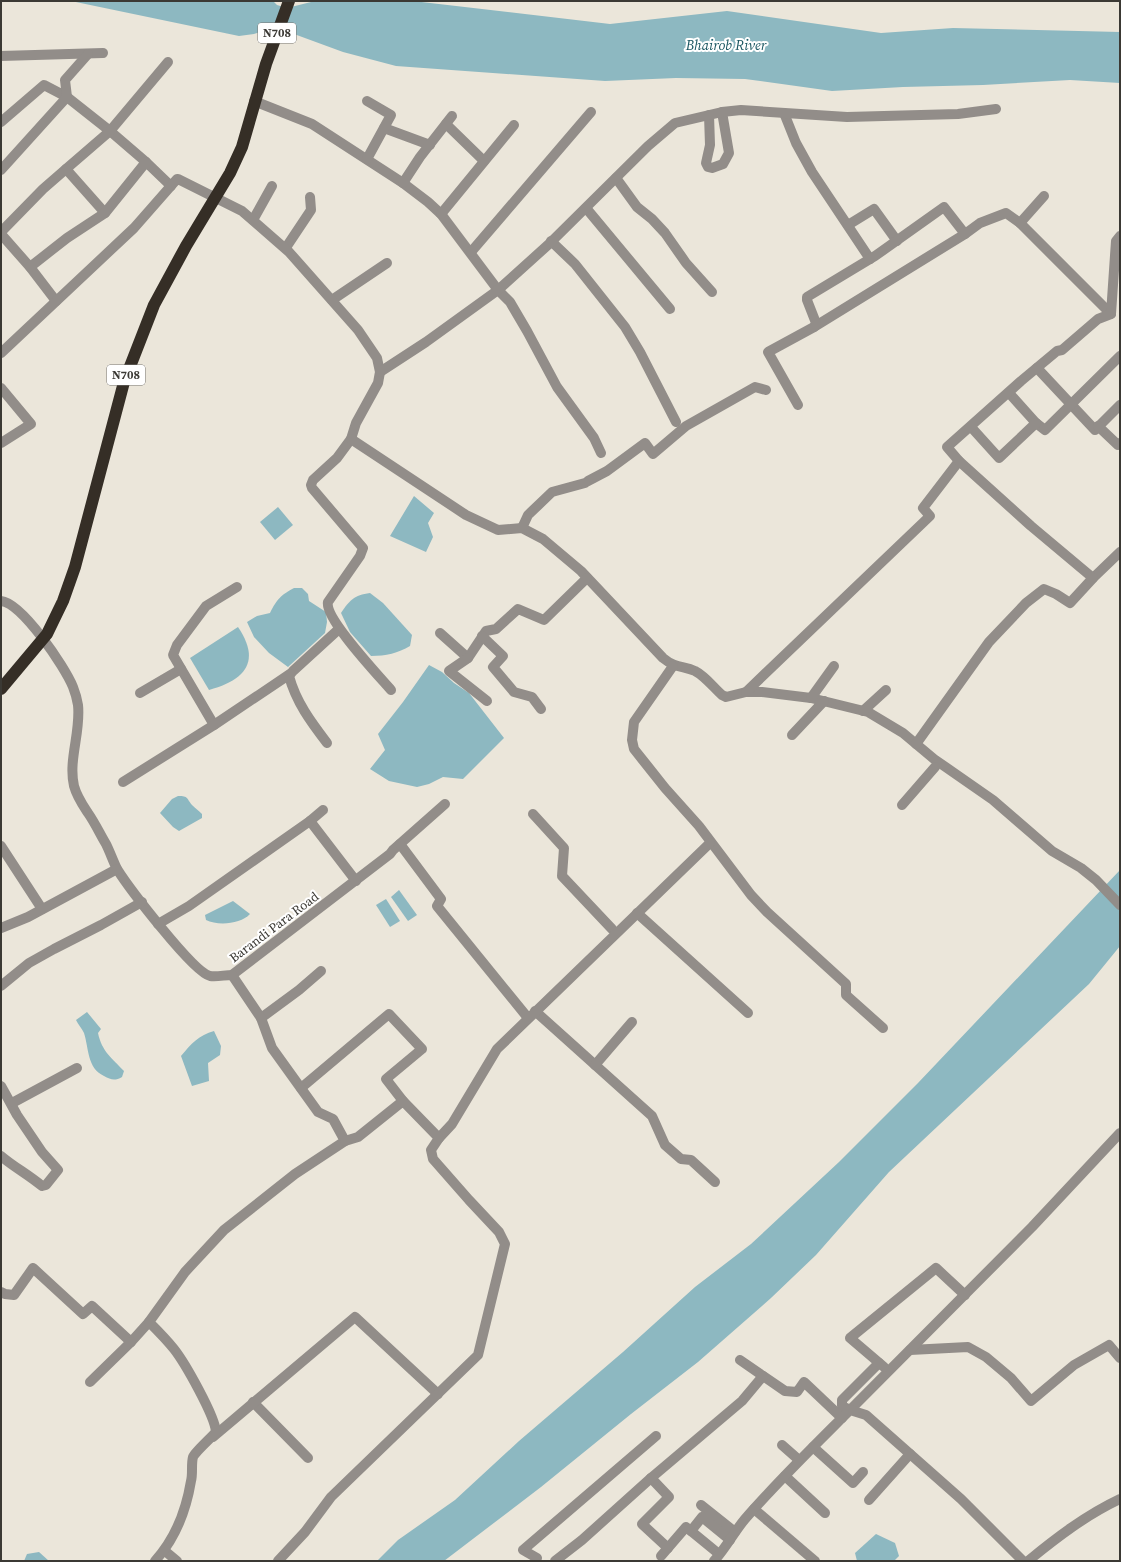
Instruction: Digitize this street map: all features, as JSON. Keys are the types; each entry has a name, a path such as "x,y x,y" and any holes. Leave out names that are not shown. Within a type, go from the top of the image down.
{"highway":[{"name":"N708","path":"1,689 44,640 63,601 75,567 124,382 135,352 154,304 170,274 230,173 242,147 254,101 289,1"}],"street":[{"path":"1,56 103,53"},
{"path":"1,170 67,97 65,80 88,54"},
{"path":"56,301 1,233 43,189 110,131 168,62"},
{"path":"1,122 44,85 67,97 110,131 171,186"},
{"path":"254,101 312,124 403,183 441,214 498,290 510,302 557,387 594,438 601,453"},
{"path":"367,101 391,115 367,159"},
{"path":"380,372 426,342 498,290 675,123 722,112 742,110 763,110 784,113 847,117 950,115 996,109"},
{"path":"470,252 591,112"},
{"path":"709,115 710,145 706,163 708,168 712,168 723,164 729,153 722,112"},
{"path":"784,113 796,143 812,172 870,259"},
{"path":"403,183 449,120 484,162"},
{"path":"441,214 514,125"},
{"path":"384,128 430,145"},
{"path":"30,267 67,238 105,213 146,162"},
{"path":"66,170 105,213"},
{"path":"616,178 637,207 652,219 665,233 686,263 712,292"},
{"path":"1,353 134,228 178,179 242,210 289,252 358,330 377,358 380,372 378,383 356,423 351,439 337,458 313,480 311,485 363,548 363,552 327,605 339,628 391,690"},
{"path":"253,220 272,186"},
{"path":"1020,223 1044,196"},
{"path":"287,246 311,210 310,197"},
{"path":"814,326 816,322 807,297 870,259 944,207 965,234"},
{"path":"586,208 670,309"},
{"path":"848,226 874,209 897,241"},
{"path":"798,405 768,352 814,326 965,234 980,223 1006,213 1020,223 1111,314"},
{"path":"1111,314 1116,241 1120,236"},
{"path":"551,241 575,264 625,327 640,352 676,422"},
{"path":"332,300 387,262"},
{"path":"1093,578 1031,526 959,461 947,447 1057,351 1062,350 1098,319 1111,314"},
{"path":"1009,393 1044,430 1120,356"},
{"path":"1038,368 1095,430 1120,405"},
{"path":"522,528 528,515 552,492 586,482 607,471 645,443 653,454 686,426 755,387 766,390"},
{"path":"1,388 31,424 1,443"},
{"path":"971,427 998,458 1036,423"},
{"path":"1098,426 1118,445 1120,443"},
{"path":"351,439 466,515 498,530 522,528 543,539 581,571 663,658 673,666 686,668 699,673 724,696 746,692 762,692 811,698 868,712 903,733 934,759 993,800 1052,851 1081,868 1096,880 1120,905"},
{"path":"746,692 930,516 923,508 959,461"},
{"path":"916,744 989,642 1026,603 1044,589 1056,594 1070,603 1120,552"},
{"path":"487,701 449,671 468,658 486,631 496,629 518,609 544,620 587,578"},
{"path":"214,725 173,655 177,645 206,606 237,587"},
{"name":"Barandi Para Road","path":"1,601 11,604 44,640 61,664 74,688 78,705 77,735 72,771 74,785 79,800 88,813 117,868 158,924 191,962 210,976 232,975 390,854 445,804"},
{"path":"123,782 214,725 290,674 339,628"},
{"path":"440,633 468,658"},
{"path":"482,636 503,656 493,668 514,692 532,697 541,709"},
{"path":"673,666 636,718 634,722 632,745 665,788 699,826 710,843 751,895 767,912 846,984 846,995 883,1028"},
{"path":"811,698 834,666"},
{"path":"140,693 181,669"},
{"path":"290,674 290,678 299,702 327,743"},
{"path":"863,711 886,690"},
{"path":"792,735 824,701"},
{"path":"902,805 935,767"},
{"path":"158,924 214,888 310,821 323,810"},
{"path":"533,814 564,848 562,876 612,929"},
{"path":"310,821 356,881"},
{"path":"278,1561 306,1532 331,1497 478,1355 505,1244 499,1232 433,1159 431,1150 438,1138 452,1124 497,1049 531,1014 710,843"},
{"path":"400,844 441,899 437,906 531,1014 595,1065 652,1116 662,1139 672,1152 681,1159 691,1160 715,1182"},
{"path":"1,846 42,909"},
{"path":"1,928 28,917 117,868"},
{"path":"1,986 29,963 142,902"},
{"path":"637,913 748,1013"},
{"path":"261,1018 299,990 321,971"},
{"path":"232,975 261,1018 272,1048 318,1112 333,1119 345,1141"},
{"path":"301,1088 389,1014 422,1049 386,1079 403,1101 438,1138"},
{"path":"595,1065 632,1022"},
{"path":"14,1102 77,1068"},
{"path":"1,1086 17,1115 42,1152 58,1170 46,1185 42,1186 31,1176 16,1168 1,1156"},
{"path":"90,1382 149,1322 185,1272 224,1230 295,1174 345,1141 358,1137 403,1101"},
{"path":"661,1556 686,1527 716,1558 754,1509 799,1460 1032,1227 1120,1133"},
{"path":"1,1292 5,1294 14,1294 33,1268 83,1314 92,1306 131,1342"},
{"path":"889,1371 850,1338 936,1268 965,1295"},
{"path":"155,1561 165,1551 179,1523 188,1499 192,1478 193,1456 253,1402 355,1317 438,1394"},
{"path":"149,1322 175,1350 206,1404 216,1425 216,1432 212,1438"},
{"path":"910,1350 968,1347 986,1357 1011,1378 1031,1401 1074,1365 1109,1345 1120,1358"},
{"path":"740,1360 785,1391 797,1392 804,1382 846,1414 866,1415 961,1498 1023,1561"},
{"path":"846,1414 842,1406 842,1400 879,1363"},
{"path":"555,1561 582,1540 651,1478 742,1401 763,1376"},
{"path":"253,1402 308,1458"},
{"path":"535,1560 523,1550 656,1436"},
{"path":"782,1445 799,1460"},
{"path":"813,1447 853,1483 863,1472"},
{"path":"869,1500 910,1454"},
{"path":"785,1476 826,1513"},
{"path":"651,1478 669,1497 642,1524 668,1548"},
{"path":"1028,1561 1060,1534 1120,1499"},
{"path":"701,1505 732,1536"},
{"path":"754,1509 814,1561"},
{"path":"691,1531 702,1517 732,1536"},
{"path":"165,1551 177,1561"}],"water":[{"name":"Bhairob River","path":"71,1 273,1 277,5 287,8 315,1 413,1 610,24 727,11 881,33 953,28 1120,32 1120,83 1070,80 832,91 745,79 676,78 605,81 396,66 343,52 294,34 269,29 254,34 239,36"},
{"path":"414,496 434,513 428,523 433,537 426,552 390,536"},
{"path":"278,507 293,525 275,540 260,522"},
{"path":"294,588 302,588 308,594 309,601 326,612 327,622 325,633 288,667 269,653 254,637 247,622 257,616 270,613 280,598"},
{"path":"370,593 383,603 412,635 410,646 392,654 371,656 350,632 341,613 352,599 360,595"},
{"path":"238,627 245,639 248,650 249,659 246,668 232,681 209,690 190,658"},
{"path":"429,665 442,672 454,683 469,693 504,738 463,779 443,777 429,784 417,787 389,781 370,769 385,750 378,734"},
{"path":"178,796 184,796 187,798 202,814 202,818 179,831 173,827 160,813 172,799"},
{"path":"1120,870 1120,946 1089,984 889,1172 816,1255 771,1298 698,1362 541,1487 444,1561 377,1561 398,1540 455,1500 519,1441 623,1352 695,1287 751,1244 839,1162 918,1083"},
{"path":"399,890 417,915 408,921 391,897"},
{"path":"386,899 400,921 390,927 376,905"},
{"path":"233,901 250,914 241,920 229,923 217,923 206,920 205,915"},
{"path":"87,1012 101,1029 98,1033 105,1050 124,1071 122,1077 113,1080 98,1073 94,1068 84,1033 76,1020"},
{"path":"214,1031 221,1046 220,1055 208,1063 209,1081 192,1086 181,1056 196,1040"},
{"path":"876,1534 895,1543 899,1556 894,1561 857,1561 855,1553"},
{"path":"39,1552 49,1561 24,1561 27,1554"}]}
